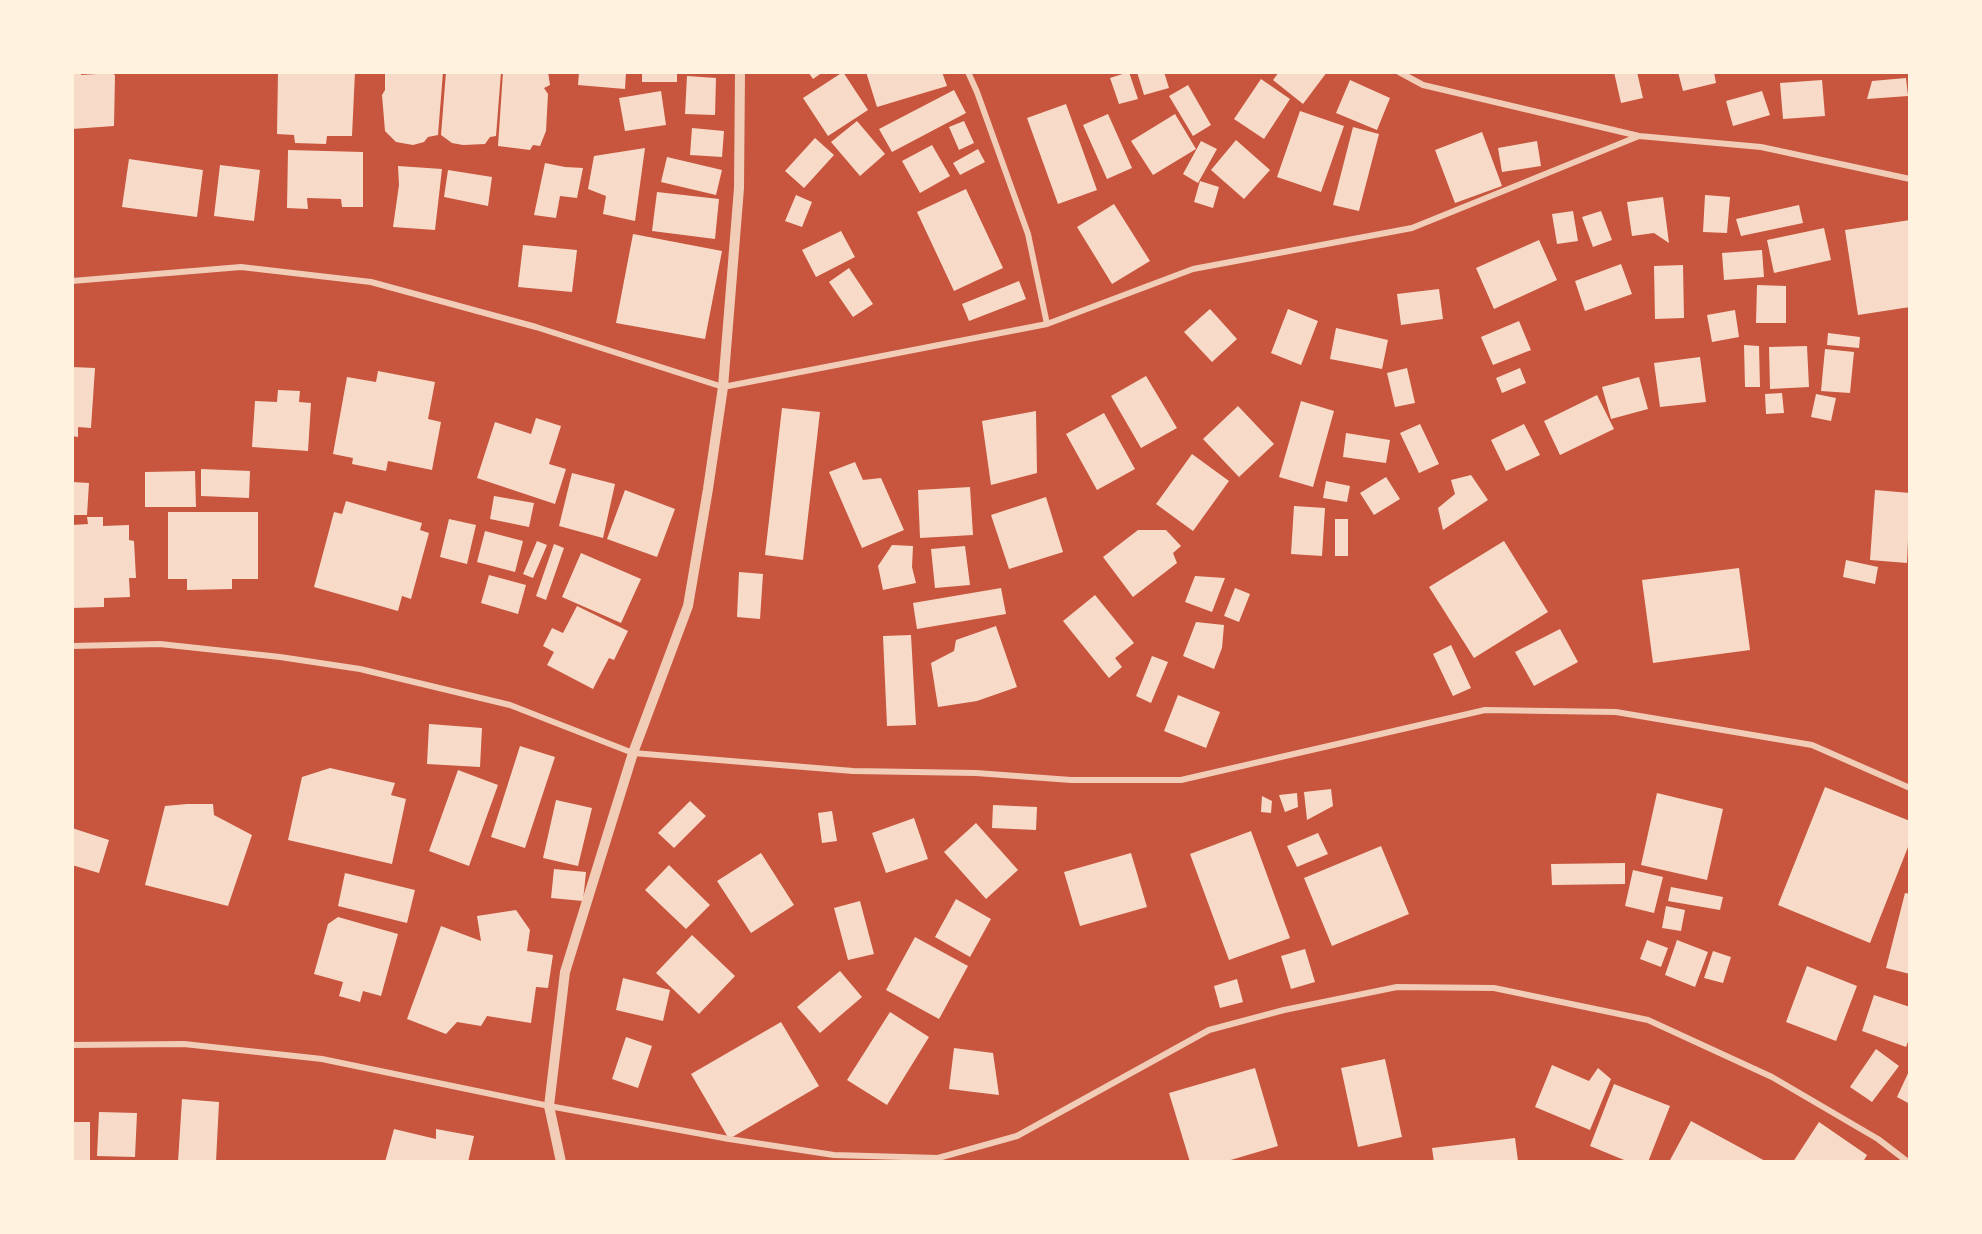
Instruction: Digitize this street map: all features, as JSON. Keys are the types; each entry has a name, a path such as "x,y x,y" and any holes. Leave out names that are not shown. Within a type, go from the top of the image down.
{"street":[{"path":"561,1162 549,1106 565,972 633,753 688,606 723,387 739,188 740,72"},
{"path":"968,72 1028,234 1047,324"},
{"path":"1399,72 1423,85 1639,136 1761,147 1910,179"},
{"path":"72,281 241,267 371,282 536,327 723,387 1047,324 1193,269 1412,228 1639,136"},
{"path":"72,646 160,644 280,657 360,669 510,705 633,753 853,771 976,773 1071,780 1181,780 1485,710 1616,712 1812,745 1910,788"},
{"path":"72,1045 183,1044 322,1059 549,1106 729,1139 834,1155 938,1158 1017,1136 1209,1030 1284,1010 1397,987 1494,988 1648,1020 1772,1077 1878,1139 1908,1162"}],"building":[{"path":"72,72 81,72 81,75 109,72 115,75 114,126 72,129"},
{"path":"278,72 314,74 314,72 355,72 352,136 327,136 326,144 295,143 294,135 277,134"},
{"path":"385,72 443,72 438,135 428,137 424,142 413,145 396,142 385,131 382,95 385,90"},
{"path":"446,72 501,72 496,136 490,137 485,144 452,143 441,135"},
{"path":"503,72 548,72 550,85 544,88 548,94 546,131 540,146 533,145 530,150 498,146"},
{"path":"579,72 626,72 625,89 578,85"},
{"path":"642,72 677,72 677,82 642,82"},
{"path":"808,72 823,72 813,79"},
{"path":"843,72 868,110 828,136 803,98"},
{"path":"866,72 942,72 947,86 877,107"},
{"path":"1129,72 1138,99 1119,104 1110,78"},
{"path":"1137,72 1164,72 1169,88 1144,95"},
{"path":"1279,72 1327,72 1303,104 1273,80"},
{"path":"1614,72 1637,72 1643,98 1621,103"},
{"path":"1678,72 1714,72 1716,83 1683,91"},
{"path":"687,76 716,78 715,115 685,114"},
{"path":"1906,78 1908,96 1867,99 1872,81"},
{"path":"1261,79 1290,99 1264,139 1234,119"},
{"path":"1350,80 1390,98 1377,130 1336,113"},
{"path":"1822,80 1825,116 1783,119 1780,83"},
{"path":"1188,85 1211,125 1193,136 1169,96"},
{"path":"954,90 966,113 892,152 879,129"},
{"path":"661,91 666,125 625,131 619,98"},
{"path":"1762,91 1770,115 1733,126 1726,101"},
{"path":"1066,104 1097,190 1058,204 1027,118"},
{"path":"1300,111 1344,126 1321,192 1277,177"},
{"path":"1108,114 1132,168 1107,179 1083,125"},
{"path":"1175,114 1196,149 1153,175 1131,141"},
{"path":"857,121 885,154 860,176 831,142"},
{"path":"964,121 974,143 959,150 949,127"},
{"path":"1353,127 1379,134 1359,211 1333,205"},
{"path":"692,128 724,131 722,157 690,155"},
{"path":"1482,132 1502,186 1455,203 1435,150"},
{"path":"815,138 834,155 804,188 785,171"},
{"path":"1236,140 1270,170 1244,199 1211,170"},
{"path":"1201,141 1217,149 1198,183 1183,174"},
{"path":"1537,141 1541,166 1502,172 1498,148"},
{"path":"932,145 950,176 920,193 902,161"},
{"path":"645,148 635,221 603,214 606,196 588,189 594,156"},
{"path":"978,149 985,162 960,175 953,163"},
{"path":"288,150 363,152 363,207 342,207 341,199 307,198 308,209 287,208"},
{"path":"667,157 722,170 716,195 661,182"},
{"path":"129,159 203,170 197,217 122,207"},
{"path":"545,163 583,168 577,198 560,196 556,218 534,215"},
{"path":"220,165 260,170 254,221 214,216"},
{"path":"398,166 442,169 435,230 393,227 399,185"},
{"path":"448,170 492,177 488,206 444,197"},
{"path":"1200,181 1219,187 1213,208 1194,202"},
{"path":"966,189 1003,268 954,291 917,212"},
{"path":"657,192 719,199 715,239 652,231"},
{"path":"796,195 812,202 802,227 785,221"},
{"path":"1705,195 1730,197 1727,233 1703,232"},
{"path":"1663,197 1669,243 1654,233 1632,236 1627,202"},
{"path":"1114,204 1150,261 1112,284 1077,227"},
{"path":"1799,205 1803,223 1741,236 1736,219"},
{"path":"1573,211 1578,241 1557,244 1552,214"},
{"path":"1601,211 1612,240 1593,247 1582,217"},
{"path":"1910,220 1910,307 1858,315 1845,230"},
{"path":"1824,228 1831,260 1774,273 1767,240"},
{"path":"841,231 855,257 816,277 802,250"},
{"path":"633,234 722,251 705,339 616,323"},
{"path":"1539,240 1557,280 1494,309 1476,268"},
{"path":"523,245 577,250 572,292 518,287"},
{"path":"1762,250 1764,277 1724,280 1722,253"},
{"path":"1621,264 1632,294 1585,311 1575,281"},
{"path":"1683,265 1684,318 1655,319 1654,266"},
{"path":"849,268 873,304 853,317 829,282"},
{"path":"1019,281 1026,299 969,321 962,304"},
{"path":"1757,285 1786,286 1786,323 1756,323"},
{"path":"1439,289 1443,319 1401,325 1397,294"},
{"path":"1210,309 1237,339 1212,362 1184,332"},
{"path":"1288,309 1318,321 1301,365 1271,353"},
{"path":"1735,310 1739,337 1712,342 1707,315"},
{"path":"1519,321 1531,350 1493,365 1481,337"},
{"path":"1336,328 1388,340 1382,369 1330,359"},
{"path":"1828,333 1860,337 1859,348 1827,345"},
{"path":"1744,345 1759,346 1760,387 1745,387"},
{"path":"1807,346 1809,387 1770,389 1769,347"},
{"path":"1825,349 1854,352 1850,393 1821,391"},
{"path":"1700,357 1706,402 1660,407 1654,363"},
{"path":"72,367 95,368 91,428 78,427 78,437 72,436"},
{"path":"1407,368 1415,403 1395,407 1387,373"},
{"path":"1520,368 1526,383 1502,393 1496,378"},
{"path":"378,371 435,382 428,419 441,422 432,470 388,461 386,471 352,464 353,458 333,454 347,377 376,382"},
{"path":"1146,376 1177,428 1141,448 1111,396"},
{"path":"1639,377 1648,409 1611,419 1602,387"},
{"path":"278,390 300,391 299,402 311,403 308,451 252,447 255,401 277,402"},
{"path":"1782,393 1784,413 1766,414 1765,394"},
{"path":"1816,394 1836,398 1831,421 1811,417"},
{"path":"1597,395 1614,429 1560,455 1544,421"},
{"path":"1301,401 1334,411 1313,487 1279,477"},
{"path":"1238,406 1274,444 1239,477 1203,439"},
{"path":"782,408 820,412 803,560 765,555"},
{"path":"1036,411 1037,473 991,485 982,421"},
{"path":"1104,413 1135,469 1097,490 1066,434"},
{"path":"536,418 561,426 549,464 566,469 555,504 477,478 495,422 531,434"},
{"path":"1420,424 1439,464 1419,473 1400,433"},
{"path":"1524,424 1540,455 1506,471 1491,440"},
{"path":"1346,433 1390,440 1386,463 1343,457"},
{"path":"1192,454 1229,481 1193,531 1156,504"},
{"path":"855,462 863,480 881,478 904,530 862,548 829,472"},
{"path":"201,469 250,471 249,498 201,496"},
{"path":"195,471 196,507 145,507 145,472"},
{"path":"572,473 615,484 603,538 559,526"},
{"path":"1471,475 1488,500 1443,530 1438,508 1455,494 1451,480"},
{"path":"1386,477 1400,499 1374,515 1360,493"},
{"path":"1326,481 1350,486 1347,502 1323,498"},
{"path":"72,482 89,483 87,515 72,515"},
{"path":"970,487 973,535 920,538 918,490"},
{"path":"625,490 675,509 657,557 607,539"},
{"path":"1875,490 1910,493 1907,563 1870,560"},
{"path":"494,496 534,503 529,527 490,519"},
{"path":"1046,497 1063,552 1009,569 991,515"},
{"path":"346,501 422,523 420,530 429,533 411,599 402,596 398,611 314,587 334,512 342,514"},
{"path":"1294,506 1325,508 1322,556 1291,554"},
{"path":"168,512 258,512 258,579 232,579 232,589 187,590 187,579 168,579"},
{"path":"87,517 103,517 103,526 129,525 129,540 134,541 136,578 129,578 130,597 104,598 104,607 72,608 72,525 88,524"},
{"path":"449,519 476,525 467,564 440,557"},
{"path":"1335,519 1348,519 1348,556 1335,556"},
{"path":"1138,530 1166,530 1181,546 1173,553 1177,563 1133,597 1103,557"},
{"path":"485,531 523,541 515,572 477,562"},
{"path":"537,541 547,545 533,578 523,574"},
{"path":"1504,541 1548,612 1474,658 1429,587"},
{"path":"554,544 564,548 546,600 536,596"},
{"path":"892,545 913,546 912,567 916,583 883,590 878,566"},
{"path":"965,546 970,585 935,588 931,549"},
{"path":"581,553 641,579 621,623 562,597"},
{"path":"1846,560 1878,567 1875,584 1843,577"},
{"path":"1739,568 1750,650 1653,663 1642,580"},
{"path":"739,572 763,574 760,619 737,617"},
{"path":"489,575 526,585 518,614 481,603"},
{"path":"1195,576 1225,578 1212,612 1185,602"},
{"path":"1001,588 1006,614 917,629 913,603"},
{"path":"1235,588 1250,594 1239,622 1224,616"},
{"path":"1095,595 1134,643 1115,658 1122,667 1109,678 1063,621"},
{"path":"577,606 628,631 614,660 609,658 593,689 547,665 554,652 543,646 552,628 563,633"},
{"path":"1196,622 1224,625 1222,648 1214,669 1183,656"},
{"path":"996,626 1017,687 977,701 938,707 931,663 954,651 956,640"},
{"path":"1560,629 1578,662 1534,686 1515,652"},
{"path":"911,635 916,725 887,726 883,636"},
{"path":"1451,645 1471,688 1453,696 1433,654"},
{"path":"1152,656 1168,662 1151,703 1136,696"},
{"path":"1178,695 1220,712 1206,748 1164,731"},
{"path":"429,724 482,728 480,767 427,764"},
{"path":"520,746 555,757 525,848 491,837"},
{"path":"330,768 395,783 391,795 406,799 392,864 288,840 302,777"},
{"path":"458,770 498,785 469,866 429,851"},
{"path":"1825,787 1910,821 1910,842 1870,943 1778,905"},
{"path":"1331,789 1333,806 1307,820 1304,792"},
{"path":"1297,793 1298,807 1285,812 1279,795"},
{"path":"1657,793 1723,809 1707,880 1641,865"},
{"path":"1262,796 1272,801 1271,813 1261,812"},
{"path":"556,800 592,808 578,866 543,858"},
{"path":"690,801 706,816 674,848 658,833"},
{"path":"213,804 214,815 252,835 228,906 145,885 165,806"},
{"path":"993,805 1037,807 1036,830 992,828"},
{"path":"832,811 837,841 822,843 818,813"},
{"path":"914,818 928,859 886,873 872,833"},
{"path":"976,823 1018,870 986,899 944,852"},
{"path":"72,828 109,840 99,873 72,865"},
{"path":"1251,831 1290,938 1229,960 1190,854"},
{"path":"1318,833 1328,854 1297,867 1287,846"},
{"path":"1381,846 1409,914 1332,946 1304,878"},
{"path":"761,853 794,905 751,933 717,881"},
{"path":"1131,853 1147,907 1080,926 1064,872"},
{"path":"1625,863 1625,884 1552,885 1551,864"},
{"path":"669,865 710,905 686,929 645,890"},
{"path":"554,869 586,872 583,901 551,898"},
{"path":"1633,870 1663,877 1654,913 1625,906"},
{"path":"345,873 415,890 407,923 338,906"},
{"path":"1671,887 1723,897 1720,910 1668,901"},
{"path":"1905,893 1910,894 1910,974 1886,968"},
{"path":"956,899 991,919 970,957 935,937"},
{"path":"860,901 874,954 848,960 834,908"},
{"path":"1666,906 1685,910 1681,931 1662,928"},
{"path":"516,910 530,930 527,951 553,955 548,988 536,987 531,1023 487,1016 481,1026 457,1022 446,1034 407,1019 441,926 481,941 477,916"},
{"path":"338,917 398,934 381,996 363,991 360,1002 339,996 343,982 314,974 328,924"},
{"path":"692,935 735,976 699,1014 656,973"},
{"path":"915,937 968,966 939,1019 886,990"},
{"path":"1647,940 1668,948 1661,967 1640,959"},
{"path":"1677,940 1708,952 1695,987 1665,975"},
{"path":"1305,949 1315,982 1291,989 1281,956"},
{"path":"1713,951 1731,957 1723,983 1704,978"},
{"path":"1807,966 1857,986 1836,1041 1786,1022"},
{"path":"840,971 862,997 820,1033 797,1007"},
{"path":"623,978 670,990 663,1021 616,1010"},
{"path":"1237,979 1243,1002 1220,1008 1214,986"},
{"path":"1874,995 1910,1007 1910,1036 1906,1047 1862,1031"},
{"path":"890,1012 929,1037 887,1105 847,1080"},
{"path":"781,1022 819,1086 729,1139 691,1074"},
{"path":"626,1037 652,1046 638,1088 612,1079"},
{"path":"954,1048 993,1053 999,1095 949,1089"},
{"path":"1876,1049 1899,1066 1872,1102 1850,1087"},
{"path":"1385,1059 1402,1137 1358,1147 1341,1068"},
{"path":"1552,1065 1589,1081 1598,1068 1611,1079 1590,1130 1535,1107"},
{"path":"1255,1068 1278,1146 1224,1162 1190,1162 1169,1093"},
{"path":"1910,1069 1910,1104 1897,1097"},
{"path":"1614,1084 1670,1106 1648,1162 1629,1162 1590,1146"},
{"path":"182,1099 219,1102 216,1162 178,1162"},
{"path":"99,1112 137,1113 135,1157 97,1156"},
{"path":"1691,1121 1767,1162 1669,1162"},
{"path":"72,1122 90,1122 90,1162 72,1162"},
{"path":"1819,1122 1867,1155 1863,1162 1793,1162"},
{"path":"394,1129 436,1139 436,1129 474,1136 468,1162 385,1162"},
{"path":"1515,1138 1518,1161 1434,1162 1432,1148"}]}
